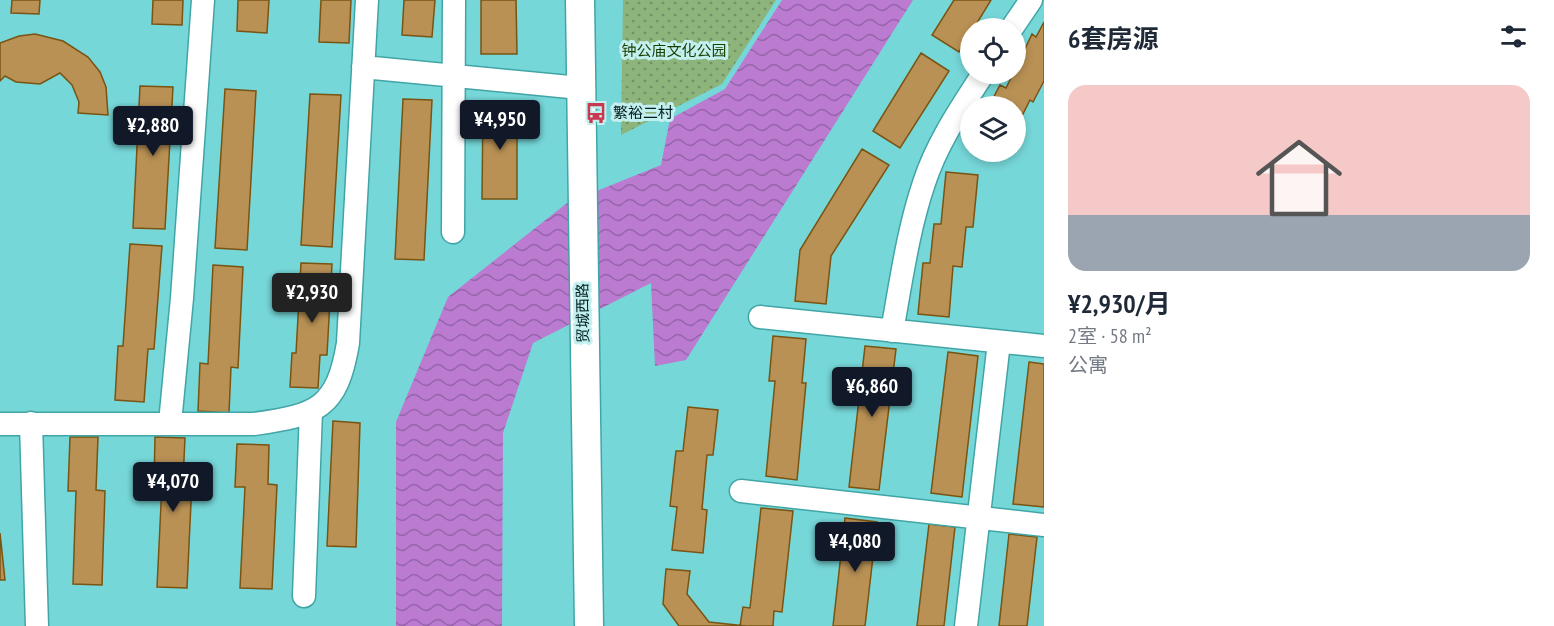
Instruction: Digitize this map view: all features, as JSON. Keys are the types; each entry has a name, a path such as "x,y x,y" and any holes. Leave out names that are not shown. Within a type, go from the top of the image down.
{"main road":[{"name":"贸城西路","path":"580,0 583,358 589,626"}],"lane":[{"path":"170,423 182,298 203,0"},
{"path":"0,424 254,424 294,418 311,411 334,392 344,369 348,343 367,0"},
{"path":"453,232 454,0"},
{"path":"1019,18 1031,0"},
{"path":"363,67 580,88"},
{"path":"892,331 905,257 924,182 951,123 976,84"},
{"path":"760,317 1044,346"},
{"path":"966,626 999,342"},
{"path":"304,596 311,411"},
{"path":"31,423 37,626"},
{"path":"741,491 1044,525"}],"green space":[{"name":"钟公庙文化公园","path":"623,0 776,0 722,84 621,135"}],"water":[{"path":"782,0 913,0 686,360 655,366 651,283 533,343 503,433 502,626 396,626 396,422 448,297 567,203 661,165 670,119 725,89"}],"building":[{"path":"12,0 40,0 39,14 11,13"},
{"path":"153,0 183,0 182,25 152,24"},
{"path":"238,0 269,0 267,33 237,31"},
{"path":"321,0 351,0 349,43 319,42"},
{"path":"404,0 435,0 432,37 402,35"},
{"path":"481,0 516,0 517,54 481,54"},
{"path":"954,0 991,0 980,18 960,18 959,52 932,35"},
{"path":"1044,22 1044,81 1033,102 1030,100 1026,108 1026,96 994,96 1000,85 1006,88 1008,84 1026,84 1026,47 1032,34 1036,37"},
{"path":"35,34 63,41 88,57 100,72 106,87 108,115 78,113 79,102 72,85 60,73 40,84 16,82 5,76 0,81 0,43 19,36"},
{"path":"921,53 949,71 900,148 873,131"},
{"path":"140,86 173,87 165,229 133,228"},
{"path":"225,89 256,91 247,250 215,248"},
{"path":"310,94 341,95 332,247 301,245"},
{"path":"403,99 432,100 424,260 395,259"},
{"path":"483,103 517,104 517,199 482,199"},
{"path":"862,149 889,165 831,256 826,304 795,301 800,250"},
{"path":"946,172 978,175 973,227 966,227 962,267 953,266 949,317 918,314 923,263 930,263 934,224 941,224"},
{"path":"130,244 162,246 154,349 148,349 144,402 115,400 118,346 123,346"},
{"path":"301,263 332,264 327,355 320,355 318,388 290,387 292,353 296,353"},
{"path":"213,265 243,267 238,368 231,367 229,413 198,411 200,363 208,364"},
{"path":"773,336 806,339 802,383 806,383 797,480 766,476 775,381 769,381"},
{"path":"865,346 896,349 879,490 849,487"},
{"path":"948,352 978,356 962,497 931,493"},
{"path":"1029,362 1044,364 1044,507 1013,504"},
{"path":"688,407 718,410 713,455 707,455 702,509 707,510 703,553 672,550 677,507 670,506 676,451 683,451"},
{"path":"333,421 360,423 356,547 327,546"},
{"path":"70,437 98,437 96,490 105,491 102,585 73,584 76,491 68,491"},
{"path":"155,437 185,438 183,481 192,481 187,588 157,587 162,484 154,484"},
{"path":"237,444 269,445 268,484 277,485 272,589 240,588 245,487 235,487"},
{"path":"761,508 793,511 782,612 774,611 773,626 740,626 743,607 750,608"},
{"path":"845,518 877,522 865,626 833,626"},
{"path":"929,524 955,527 944,626 917,626"},
{"path":"0,533 5,580 0,580"},
{"path":"1009,534 1037,537 1027,626 999,626"},
{"path":"666,569 690,571 687,594 709,622 746,626 679,626 663,604"}],"place":[{"name":"繁裕二村","path":"596,113"}]}
